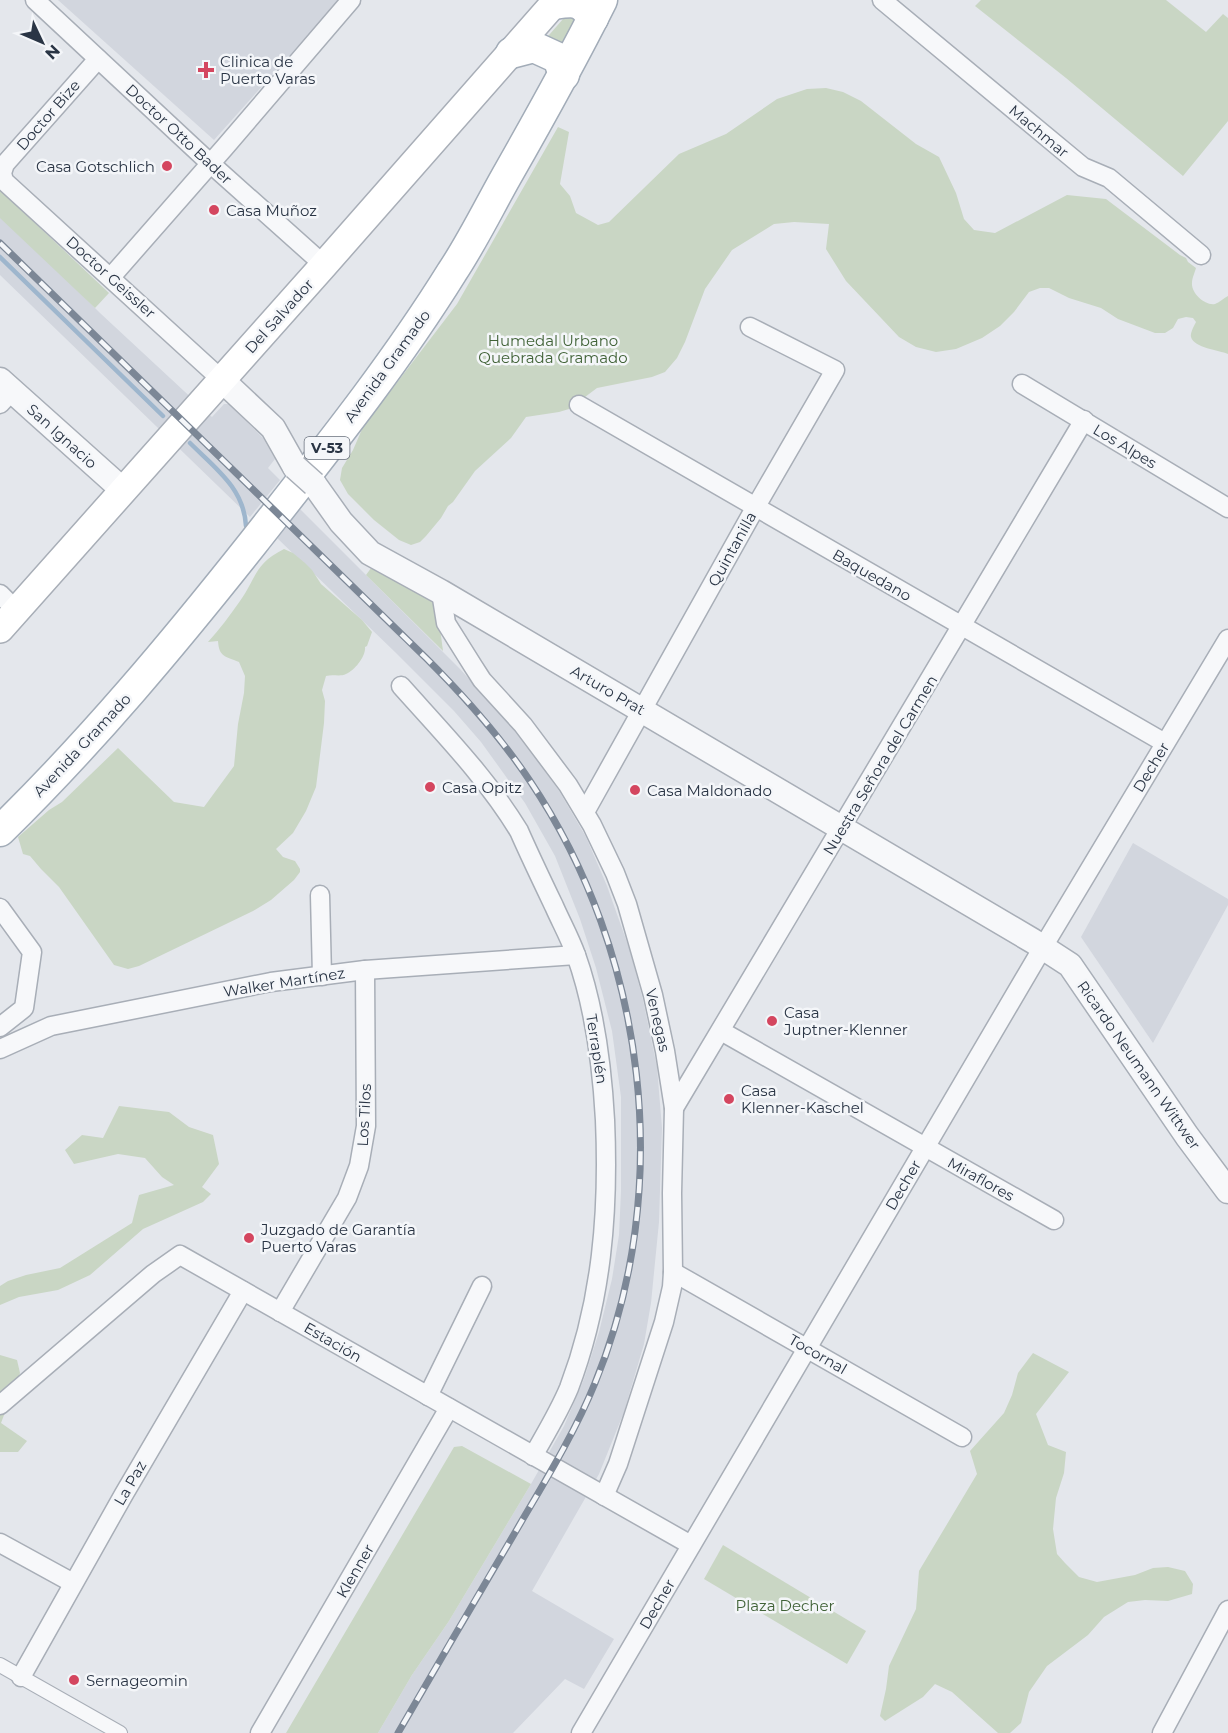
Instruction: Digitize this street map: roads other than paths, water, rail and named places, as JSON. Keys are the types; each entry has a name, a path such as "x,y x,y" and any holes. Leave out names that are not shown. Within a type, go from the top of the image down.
{"main road":[{"path":"555,2 576,1 585,7 598,9"},
{"name":"Del Salvador","path":"6,612 124,491 555,2"},
{"name":"Avenida Gramado","path":"0,831 89,740 174,642 342,428 422,319 453,270 564,75 598,9"},
{"path":"511,53 534,47 558,58 564,75"}],"street":[{"name":"Doctor Otto Bader","path":"35,0 211,164 324,265"},
{"path":"111,277 351,0"},
{"name":"Machmar","path":"882,0 1083,168 1109,178 1201,255"},
{"name":"Doctor Bize","path":"2,173 5,164 98,59"},
{"name":"Doctor Geissler","path":"2,173 4,181 11,188 222,380"},
{"name":"Quintanilla","path":"585,812 835,370 750,327"},
{"name":"Arturo Prat","path":"222,380 273,428 295,467 314,484 341,522 370,553 441,592 1043,947"},
{"name":"Los Alpes","path":"1022,384 1228,508"},
{"name":"San Ignacio","path":"4,392 124,491"},
{"name":"Baquedano","path":"579,405 1165,743"},
{"name":"Nuestra Señora del Carmen","path":"674,1108 1084,420"},
{"name":"Venegas","path":"441,592 446,622 473,666 482,680 523,725 568,785 585,812 615,873 627,904 653,995 665,1051 674,1108 673,1272 669,1305 618,1464 604,1496"},
{"name":"Decher","path":"581,1733 1043,947 1228,639"},
{"name":"Terraplén","path":"401,686 479,774 519,831 576,955 589,997 602,1071 607,1170 602,1260 586,1333 575,1370 560,1409 533,1456"},
{"path":"320,895 322,975"},
{"path":"0,908 32,952 24,1008 0,1027"},
{"name":"Ricardo Neumann Wittwer","path":"1043,947 1070,964 1187,1136 1228,1191"},
{"name":"Walker Martínez","path":"0,1049 51,1026 271,982 365,970 576,955"},
{"name":"Los Tilos","path":"280,1312 343,1205 359,1166 366,1126 365,970"},
{"name":"Miraflores","path":"721,1031 1054,1220"},
{"name":"Estación","path":"0,1406 153,1274 180,1255 691,1545"},
{"name":"Tocornal","path":"673,1272 962,1437"},
{"path":"428,1396 482,1286"},
{"name":"La Paz","path":"21,1677 243,1291"},
{"name":"Klenner","path":"260,1733 449,1408"},
{"path":"0,1543 73,1583"},
{"path":"1162,1733 1228,1610"},
{"path":"0,1665 120,1733"}],"waterway":[{"path":"0,257 163,416"},
{"path":"190,443 218,470 234,490 240,501 246,526"}],"railway":[{"path":"0,243 426,658 494,732 530,781 570,849 601,921 623,997 636,1074 640,1153 635,1231 620,1308 595,1383 567,1442 398,1733"}],"place":[{"name":"Clinica de Puerto Varas","path":"206,70"},
{"name":"Casa Gotschlich","path":"167,166"},
{"name":"Casa Muñoz","path":"214,210"},
{"name":"Casa Opitz","path":"430,787"},
{"name":"Casa Maldonado","path":"635,790"},
{"name":"Casa Juptner-Klenner","path":"772,1021"},
{"name":"Casa Klenner-Kaschel","path":"729,1099"},
{"name":"Juzgado de Garantía Puerto Varas","path":"249,1238"},
{"name":"Sernageomin","path":"74,1680"}],"park label":[{"name":"Humedal Urbano Quebrada Gramado","path":"553,348"},
{"name":"Plaza Decher","path":"785,1605"}]}
